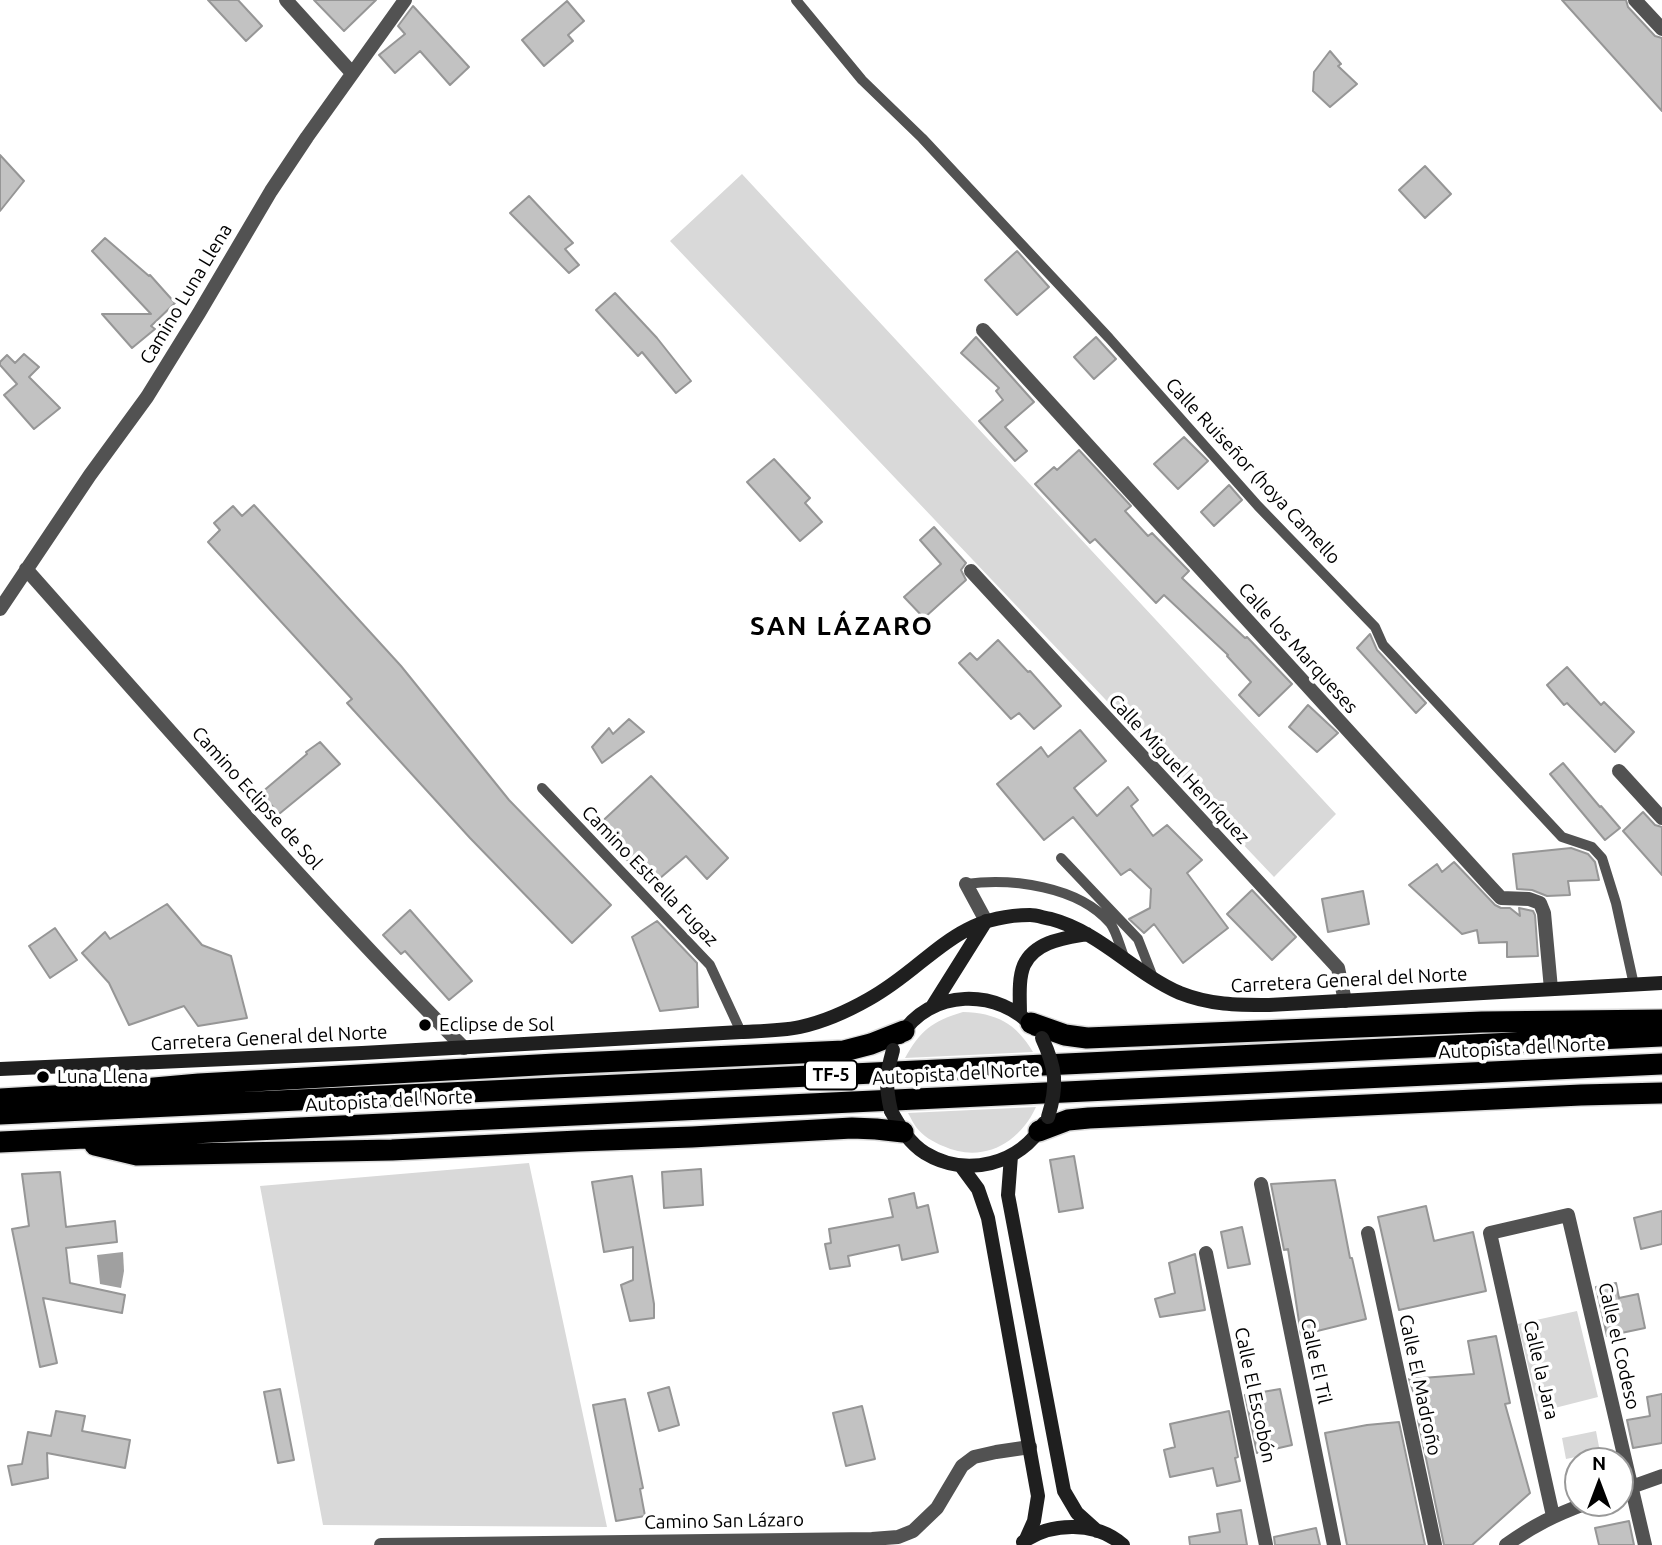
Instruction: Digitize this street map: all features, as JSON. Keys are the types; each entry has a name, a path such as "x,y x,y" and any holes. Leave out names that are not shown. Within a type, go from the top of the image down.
{"highway":[{"path":"1031,1025 1087,1038 1482,1022 1662,1020"},
{"path":"0,1099 198,1084 844,1051 904,1031"},
{"name":"Autopista del Norte","path":"0,1114 1662,1036"},
{"name":"Autopista del Norte","path":"0,1142 1662,1064"},
{"path":"1043,1124 1089,1118 1662,1093"},
{"path":"74,1139 137,1155 392,1150 852,1128 903,1132"}],"main road":[{"name":"Carretera General del Norte","path":"0,1069 464,1048 800,1027 829,1018 891,986 962,931 986,920 1033,915 1062,922 1087,934 1154,980 1181,993 1218,1004 1269,1005 1662,983"},
{"path":"933,1007 986,920"},
{"path":"1031,1025 1008,1007 994,1001 972,998 952,1000 918,1016 904,1031 893,1049 887,1073 886,1090 891,1111 903,1132 923,1152 941,1161 961,1166 989,1164 1011,1156 1026,1146 1043,1124 1053,1099 1055,1085 1050,1055 1031,1025 1020,985 1024,964 1036,949 1059,939 1087,934"},
{"path":"1011,1156 1008,1195 1064,1491 1077,1513 1097,1531"},
{"path":"961,1166 978,1189 988,1218 1030,1447 1038,1496 1034,1521 1023,1542"},
{"path":"1023,1542 1060,1527 1079,1527 1097,1531 1123,1545"}],"street":[{"path":"286,0 352,74"},
{"name":"Camino Luna Llena","path":"0,609 90,475 147,397 271,191 405,0"},
{"path":"1635,0 1662,29"},
{"name":"Calle los Marqueses","path":"983,330 1501,898 1541,903 1545,913 1551,989"},
{"name":"Camino Eclipse de Sol","path":"26,569 247,817 464,1048"},
{"name":"Calle Miguel Henríquez","path":"971,570 1338,968 1345,1001"},
{"path":"1619,771 1662,818"},
{"path":"965,884 986,920"},
{"name":"Calle El Til","path":"1261,1184 1334,1545"},
{"name":"Calle la Jara","path":"1553,1516 1490,1233 1569,1215"},
{"name":"Calle el Codeso","path":"1569,1215 1617,1447"},
{"name":"Calle El Madroño","path":"1368,1233 1435,1545"},
{"name":"Calle El Escobón","path":"1206,1253 1266,1545"},
{"name":"Camino San Lázaro","path":"381,1545 898,1537 913,1531 937,1508 962,1466 974,1457 1030,1447"},
{"path":"1634,1486 1662,1476"},
{"path":"1506,1545 1528,1529 1564,1512"},
{"name":"Calle el Codeso","path":"1634,1513 1645,1545"}],"lane":[{"name":"Calle Ruiseñor (hoya Camello","path":"796,0 862,79 922,138 1109,338 1258,506 1375,627 1382,645 1562,837 1592,847 1602,858 1616,903 1634,985"},
{"name":"Camino Estrella Fugaz","path":"542,789 710,965 741,1032"},
{"path":"1061,858 1138,939 1154,980"},
{"path":"965,884 987,881 1063,892 1091,906 1112,925 1125,959"}],"shaded area":[{"path":"742,174 1336,814 1274,877 670,241"},
{"path":"963,1012 995,1017 1004,1022 1020,1034 1033,1052 905,1058 928,1028"},
{"path":"1036,1107 1020,1131 1009,1140 998,1147 972,1153 957,1151 932,1141 919,1130 908,1113"},
{"path":"529,1163 607,1527 323,1525 260,1186"},
{"path":"123,1252 121,1288 100,1284 97,1255"},
{"path":"1577,1311 1598,1397 1539,1412 1518,1324"},
{"path":"1596,1431 1599,1447 1564,1448 1562,1438"}],"building":[{"path":"208,0 238,0 262,26 246,41"},
{"path":"314,0 376,0 344,31"},
{"path":"1562,0 1626,0 1628,7 1655,36 1662,38 1662,111"},
{"path":"567,1 584,21 568,35 573,41 544,66 522,40"},
{"path":"413,6 469,67 450,85 420,51 395,73 379,55 405,34 398,26"},
{"path":"1330,51 1341,64 1338,66 1357,84 1330,107 1313,91 1314,72"},
{"path":"0,155 24,181 0,211"},
{"path":"1425,166 1451,194 1425,218 1399,190"},
{"path":"529,196 573,243 565,249 579,265 569,273 510,213"},
{"path":"105,238 150,275 175,303 151,326 155,329 132,348 102,314 151,314 92,251"},
{"path":"1017,251 1049,287 1017,315 985,280"},
{"path":"615,293 657,338 691,381 676,393 642,352 638,356 596,310"},
{"path":"976,337 1034,402 1005,427 1027,451 1015,461 979,421 1003,400 996,391 999,388 961,353"},
{"path":"1096,337 1116,359 1094,379 1074,357"},
{"path":"24,354 39,367 29,377 60,408 34,429 4,395 17,384 0,365 7,355 15,363"},
{"path":"1184,437 1208,461 1178,489 1154,464"},
{"path":"1079,450 1131,506 1125,511 1148,536 1152,533 1189,571 1182,578 1247,637 1292,684 1259,716 1239,695 1251,682 1228,655 1164,595 1156,603 1095,539 1090,543 1035,484 1054,467 1057,470"},
{"path":"774,459 810,498 805,503 822,522 800,541 747,482"},
{"path":"1229,485 1242,500 1214,526 1201,512"},
{"path":"254,505 401,666 509,800 611,905 572,943 470,838 347,703 352,699 208,542 220,530 214,523 233,506 242,516"},
{"path":"934,527 966,563 961,570 966,580 924,618 904,597 941,564 920,540"},
{"path":"1370,634 1377,650 1426,703 1416,713 1357,648"},
{"path":"998,640 1061,706 1034,729 1019,713 1011,719 959,663 970,653 977,660"},
{"path":"1567,667 1601,705 1604,702 1634,732 1615,752 1567,703 1564,705 1547,685"},
{"path":"1308,705 1338,733 1317,752 1289,727"},
{"path":"629,719 644,732 602,763 592,747 609,728 613,734"},
{"path":"1080,730 1106,761 1074,788 1097,816 1128,787 1138,800 1131,806 1153,836 1167,825 1202,860 1187,873 1228,928 1183,963 1154,924 1144,933 1129,919 1150,908 1151,889 1130,869 1121,875 1073,817 1044,840 997,784 1041,747 1048,757"},
{"path":"320,742 340,764 279,814 261,793"},
{"path":"1563,763 1620,828 1605,840 1550,774"},
{"path":"651,776 728,858 707,879 686,856 652,885 595,828"},
{"path":"1643,812 1655,825 1662,827 1662,875 1623,831"},
{"path":"1571,848 1588,854 1595,862 1599,880 1568,881 1570,895 1547,896 1532,890 1517,889 1513,854"},
{"path":"1454,862 1495,905 1510,908 1520,916 1519,908 1533,911 1538,956 1507,957 1507,942 1479,943 1477,930 1462,934 1409,885 1437,864 1442,872"},
{"path":"1252,890 1296,937 1272,960 1227,914"},
{"path":"1363,891 1369,924 1328,932 1322,899"},
{"path":"167,904 202,945 231,956 247,1018 198,1026 184,1006 129,1025 109,983 82,953 105,932 110,939"},
{"path":"410,910 472,981 449,1000 405,951 401,954 383,935"},
{"path":"657,921 697,963 698,1007 660,1011 632,937"},
{"path":"55,928 77,960 50,978 29,946"},
{"path":"1074,1156 1083,1208 1059,1212 1050,1160"},
{"path":"701,1169 703,1205 664,1208 662,1172"},
{"path":"60,1172 66,1227 115,1221 117,1242 66,1248 70,1283 125,1295 122,1313 43,1298 57,1363 40,1367 12,1229 29,1226 22,1174"},
{"path":"632,1176 654,1304 654,1318 630,1321 621,1285 633,1280 633,1247 604,1252 592,1182"},
{"path":"1335,1180 1350,1258 1366,1319 1301,1335 1288,1249 1284,1250 1271,1184"},
{"path":"914,1193 917,1208 928,1205 938,1252 902,1260 899,1245 848,1256 850,1266 830,1269 825,1244 831,1243 829,1229 893,1217 889,1199"},
{"path":"1426,1206 1434,1241 1473,1232 1486,1291 1399,1310 1378,1217"},
{"path":"1662,1211 1662,1244 1641,1249 1634,1218"},
{"path":"1242,1227 1250,1264 1228,1268 1221,1232"},
{"path":"1195,1254 1205,1310 1160,1317 1155,1299 1175,1293 1169,1263"},
{"path":"1616,1283 1619,1298 1638,1294 1645,1328 1607,1336 1596,1287"},
{"path":"1496,1336 1510,1403 1505,1404 1530,1493 1472,1545 1444,1545 1418,1420 1422,1419 1409,1379 1474,1374 1468,1341"},
{"path":"669,1387 679,1425 659,1431 648,1393"},
{"path":"280,1389 294,1460 278,1463 264,1392"},
{"path":"1280,1389 1292,1445 1257,1453 1245,1395"},
{"path":"1662,1394 1662,1443 1634,1448 1627,1420 1650,1416 1647,1397"},
{"path":"625,1399 643,1488 640,1489 645,1516 616,1521 593,1405"},
{"path":"862,1406 875,1459 846,1466 833,1413"},
{"path":"56,1411 85,1416 82,1431 130,1440 125,1468 47,1453 48,1478 12,1485 8,1466 22,1464 28,1432 51,1436"},
{"path":"1229,1411 1240,1481 1217,1486 1213,1468 1170,1477 1164,1450 1175,1447 1170,1424"},
{"path":"1399,1422 1425,1545 1347,1545 1325,1433"},
{"path":"1241,1510 1247,1545 1190,1545 1189,1537 1220,1532 1217,1514"},
{"path":"1629,1521 1634,1545 1599,1545 1595,1528"},
{"path":"1316,1528 1320,1545 1275,1545 1274,1537"}],"place":[{"name":"Eclipse de Sol","path":"425,1025"},
{"name":"Luna Llena","path":"43,1077"}],"district":[{"name":"SAN LÁZARO","path":"842,626"}]}
